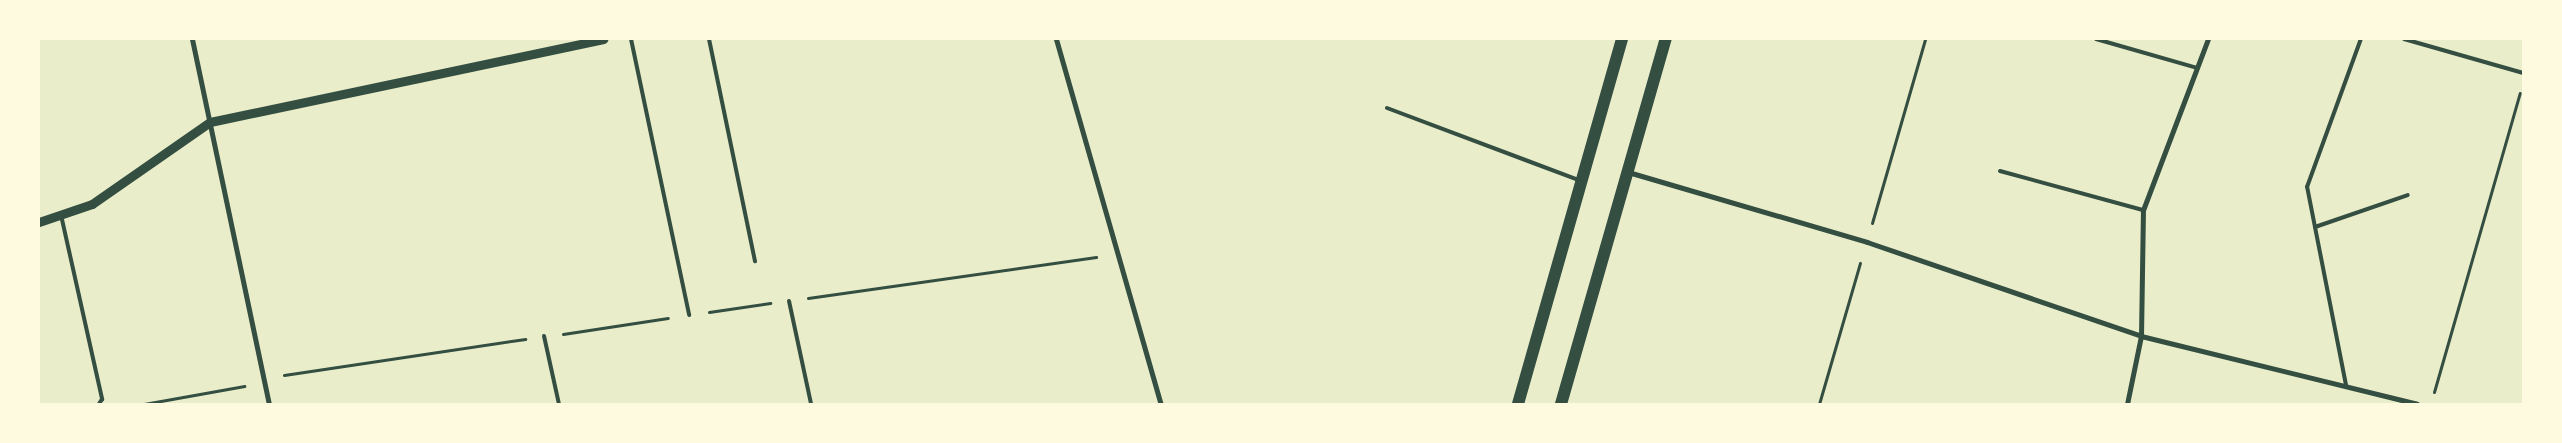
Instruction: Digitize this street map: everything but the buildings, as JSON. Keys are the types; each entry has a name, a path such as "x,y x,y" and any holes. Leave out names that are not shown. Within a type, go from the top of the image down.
{"main road":[{"path":"1518,404 1622,39"},
{"path":"1561,404 1666,39"}],"street":[{"path":"192,39 269,404"},
{"path":"39,222 92,204 210,122 602,39"},
{"path":"1056,39 1161,404"},
{"path":"2127,404 2141,336 2143,210 2208,39"},
{"path":"1627,172 1867,242 2141,336 2417,404"}],"lane":[{"path":"631,39 689,315"},
{"path":"709,39 755,261"},
{"path":"2096,39 2197,68"},
{"path":"2346,385 2307,188 2361,39"},
{"path":"2404,39 2523,73"},
{"path":"1387,108 1581,181"},
{"path":"2000,171 2143,210"},
{"path":"2315,227 2408,195"},
{"path":"61,215 102,399 99,404"},
{"path":"789,301 811,404"},
{"path":"544,336 558,404"}],"path":[{"path":"2432,398 2520,91"},
{"path":"144,404 290,374 1118,254"}]}
